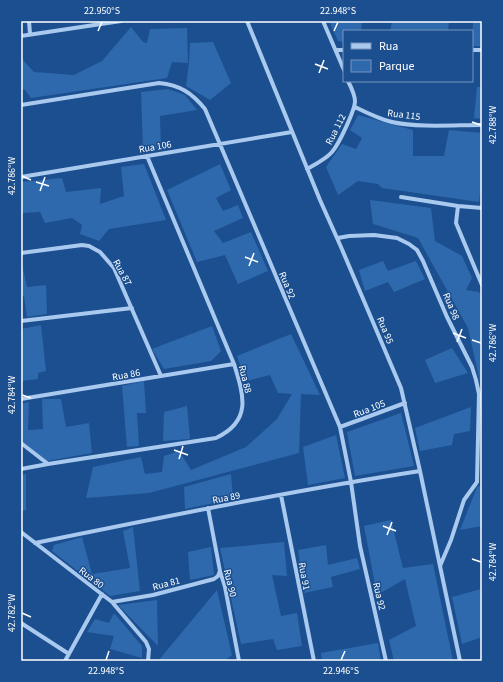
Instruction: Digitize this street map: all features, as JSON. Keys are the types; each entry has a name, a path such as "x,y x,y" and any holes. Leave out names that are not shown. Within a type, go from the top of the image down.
{"street":[{"path":"29,21 30,34"},
{"path":"21,36 121,21"},
{"name":"Rua 95","path":"247,21 307,169 397,378 405,403 460,661"},
{"path":"323,21 343,68"},
{"path":"336,50 343,50"},
{"path":"348,82 355,98 355,107"},
{"name":"Rua 92","path":"21,105 159,83 176,86 184,90 205,109 340,427 351,482 360,546 386,661"},
{"name":"Rua 115","path":"355,107 371,115 394,122 420,125 482,125"},
{"name":"Rua 112","path":"307,169 318,163 332,152 338,143 355,107"},
{"name":"Rua 106","path":"21,177 292,132"},
{"name":"Rua 88","path":"21,470 48,464 216,438 226,433 234,426 240,417 243,407 240,383 234,364 148,156"},
{"path":"401,197 458,206 482,208"},
{"path":"458,206 456,223 482,286"},
{"name":"Rua 98","path":"338,238 349,236 382,235 397,238 417,250 447,317 472,367 476,380 479,394 477,482"},
{"name":"Rua 87","path":"21,253 82,245 89,246 100,252 114,268 161,376"},
{"path":"21,321 132,308"},
{"name":"Rua 86","path":"21,399 234,364"},
{"name":"Rua 105","path":"340,427 405,403"},
{"path":"21,443 48,464"},
{"name":"Rua 89","path":"35,543 208,508 420,471"},
{"path":"440,566 451,540 464,500 477,482 482,480"},
{"name":"Rua 91","path":"280,495 314,661"},
{"name":"Rua 90","path":"208,508 239,661"},
{"name":"Rua 80","path":"21,532 112,602 146,642 149,648 148,661"},
{"name":"Rua 81","path":"112,602 154,595 214,579 220,572"},
{"path":"65,661 102,594"},
{"path":"21,623 69,654"}],"green space":[{"path":"329,21 362,21 361,30 343,30 343,42 338,41"},
{"path":"392,21 449,21 448,30 390,30"},
{"path":"473,21 482,21 482,46 473,46"},
{"path":"131,27 143,42 147,43 150,29 187,28 188,63 172,62 167,78 31,98 25,90 21,89 21,58 34,72 74,75 102,61"},
{"path":"213,42 231,83 210,100 186,86 190,43"},
{"path":"477,87 482,87 482,119 474,118"},
{"path":"168,89 185,95 197,110 160,116 161,148 143,150 141,92"},
{"path":"358,115 413,130 413,156 444,156 449,130 482,133 482,178 479,202 382,188 378,184 358,181 338,195 326,167 342,144 356,149 362,138 350,130"},
{"path":"144,164 166,220 109,229 99,241 80,234 82,225 72,218 45,223 40,212 21,213 21,182 62,178 66,192 101,188 100,204 124,196 121,167"},
{"path":"220,164 231,190 216,198 223,211 238,205 243,218 214,231 223,243 251,232 268,271 238,284 225,255 197,262 167,190"},
{"path":"370,200 431,208 435,241 462,256 472,278 466,290 479,292 482,299 482,391 468,328 418,238 373,224"},
{"path":"21,260 27,287 46,285 47,314 27,317 24,296 21,296"},
{"path":"383,261 388,271 416,261 425,279 394,292 388,282 365,291 359,270"},
{"path":"41,325 46,371 38,373 38,379 21,381 21,329"},
{"path":"212,326 221,351 211,361 164,369 152,349"},
{"path":"291,334 320,395 301,394 299,453 149,493 86,498 93,467 141,457 145,474 162,472 164,456 179,451 191,470 246,447 277,419 292,394 278,393 270,375 246,381 237,356"},
{"path":"452,348 468,373 435,383 425,360"},
{"path":"144,381 146,413 137,413 139,446 127,447 122,386"},
{"path":"42,399 61,399 66,427 89,423 92,453 47,461 21,440 21,404 29,402 28,430 43,429"},
{"path":"187,406 190,439 163,441 164,412"},
{"path":"471,407 470,431 454,434 452,445 420,451 415,428"},
{"path":"401,413 414,466 355,476 347,432"},
{"path":"336,435 345,478 308,485 303,447"},
{"path":"26,474 26,510 21,511 21,475"},
{"path":"231,474 233,499 185,509 184,487"},
{"path":"482,485 482,526 460,530 477,487"},
{"path":"391,520 403,568 433,564 453,661 394,661 389,640 416,626 405,579 377,595 364,526"},
{"path":"133,527 140,591 110,596 52,551 54,545 82,537 92,574 130,568 123,531"},
{"path":"284,542 287,576 272,575 281,616 297,613 302,646 277,650 273,639 241,644 220,548"},
{"path":"326,545 328,565 357,558 360,569 331,577 333,587 304,593 298,550"},
{"path":"211,547 214,575 190,580 188,552"},
{"path":"481,589 482,637 462,644 452,597"},
{"path":"217,590 232,655 224,661 158,661"},
{"path":"157,600 158,646 118,605"},
{"path":"114,613 142,646 142,658 110,649 114,636 87,632 95,619 109,623"},
{"path":"378,643 381,661 322,661 321,653"}]}
